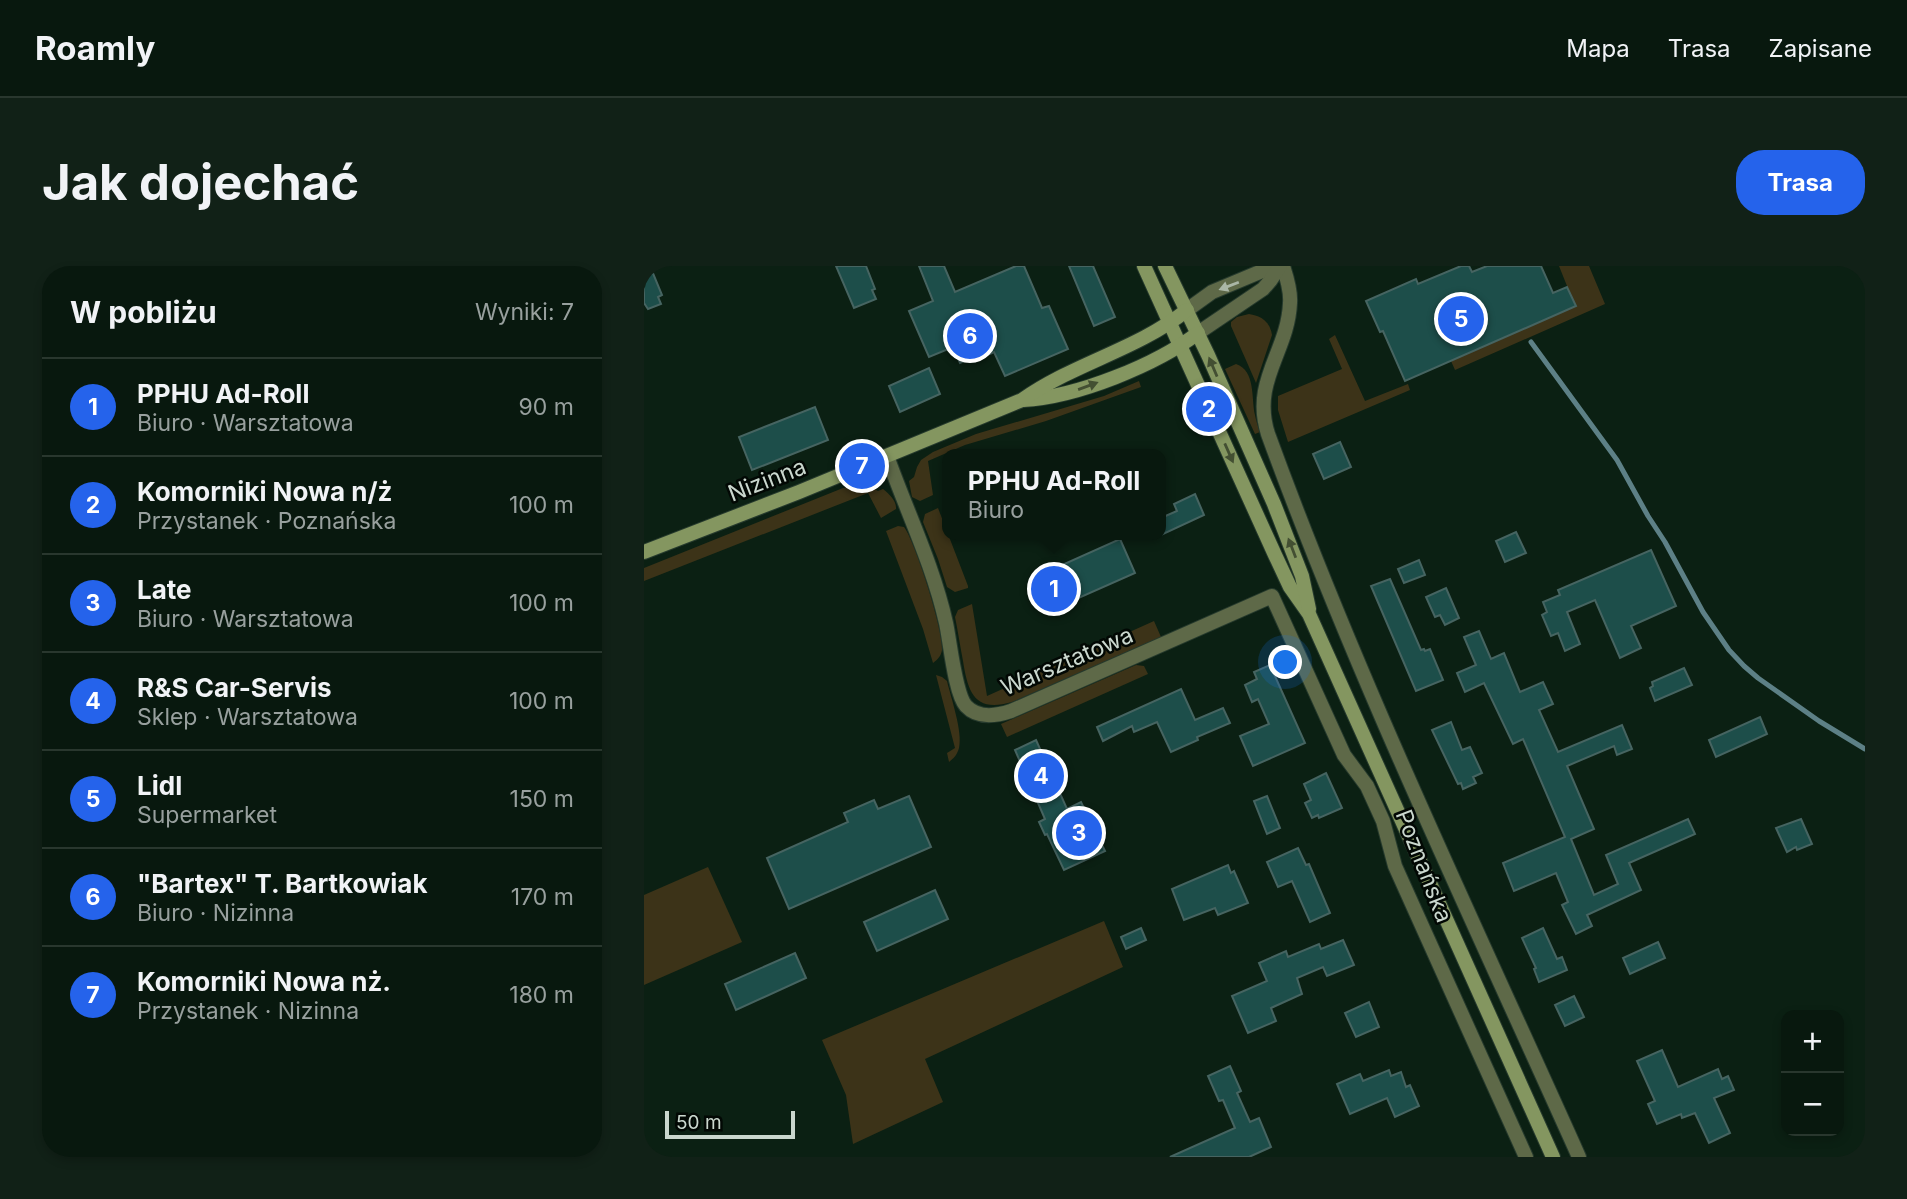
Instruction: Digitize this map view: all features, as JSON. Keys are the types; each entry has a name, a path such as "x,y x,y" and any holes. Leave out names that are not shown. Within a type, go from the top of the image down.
{"main road":[{"name":"Poznańska","path":"1144,266 1290,587 1310,614"},
{"name":"Poznańska","path":"1165,266 1281,519 1302,576 1310,614 1553,1157"},
{"name":"Nizinna","path":"644,552 1022,400 1044,385 1170,324 1187,310"},
{"name":"Nizinna","path":"1022,400 1048,398 1087,387 1134,369 1180,346 1198,333"}],"street":[{"path":"1187,310 1212,292 1274,266"},
{"path":"1198,333 1263,289 1282,266"},
{"path":"1282,266 1289,289 1290,306 1264,393 1262,409 1265,426 1351,647 1579,1157"},
{"name":"Warsztatowa","path":"887,456 933,574 946,621 959,695 967,707 981,715 999,715 1010,711 1272,596"},
{"name":"Poznańska","path":"1272,596 1344,755 1364,781 1383,821 1395,866 1526,1157"}],"shaded area":[{"path":"1559,266 1589,266 1605,304 1455,370 1451,361 1575,306"},
{"path":"1249,314 1265,320 1272,335 1256,383 1231,326 1231,322 1237,317"},
{"path":"1335,335 1365,401 1408,384 1410,390 1288,442 1278,410 1278,396 1342,369 1329,339"},
{"path":"1236,364 1247,373 1252,386 1255,417 1260,432 1255,434 1225,369"},
{"path":"1139,381 1141,387 1046,421 956,449 942,449 942,455 928,461 933,495 920,501 912,497 909,481 914,477 921,460 933,452 976,434 1104,396"},
{"path":"860,485 878,491 883,489 894,500 896,509 881,518 868,493 644,581 644,568 843,488"},
{"path":"938,508 942,518 942,540 950,540 968,588 955,592 947,587 923,522 925,514"},
{"path":"898,526 904,527 915,550 938,625 942,650 933,663 886,531"},
{"path":"972,604 987,696 1154,621 1161,637 1012,702 989,705 976,698 971,691 955,617 958,610"},
{"path":"1136,665 1144,666 1148,674 1007,737 1001,724"},
{"path":"936,675 947,681 959,733 958,750 949,762 947,753 955,748"},
{"path":"708,867 742,942 644,985 644,895"},
{"path":"1104,921 1123,967 925,1059 943,1102 853,1144 846,1095 822,1040"}],"building":[{"path":"644,266 650,266 662,295 658,297 661,304 648,309 644,303"},
{"path":"836,266 866,266 876,299 854,308"},
{"path":"919,266 944,266 955,292 1016,266 1024,266 1042,308 1049,306 1068,349 1005,376 994,352 990,354 988,351 960,363 953,347 929,357 909,311 933,301"},
{"path":"1069,266 1093,266 1115,317 1094,326"},
{"path":"1461,266 1469,266 1472,272 1487,266 1541,266 1553,293 1567,287 1576,306 1405,381 1383,331 1380,332 1366,301 1416,279 1418,284"},
{"path":"929,368 940,394 900,412 889,386"},
{"path":"815,407 828,440 752,470 739,437"},
{"path":"1340,442 1351,467 1324,479 1313,454"},
{"path":"1195,494 1204,515 1166,533 1166,516 1177,511 1174,504"},
{"path":"1516,532 1526,553 1505,562 1496,541"},
{"path":"1118,540 1120,540 1135,573 1047,612 1033,578"},
{"path":"1651,550 1676,606 1631,626 1641,648 1620,658 1595,600 1567,612 1580,644 1565,651 1558,633 1551,636 1542,615 1547,612 1543,602 1560,595 1558,590"},
{"path":"1419,560 1425,575 1404,583 1398,569"},
{"path":"1390,579 1421,650 1430,649 1443,680 1416,691 1371,586"},
{"path":"1446,588 1459,618 1445,625 1440,615 1435,617 1426,597"},
{"path":"1479,631 1491,659 1504,653 1520,692 1543,682 1553,704 1539,710 1558,752 1622,725 1632,749 1617,755 1614,746 1567,766 1594,829 1571,839 1594,895 1618,884 1606,855 1688,819 1695,834 1629,863 1641,890 1587,915 1592,926 1576,934 1562,905 1568,902 1556,873 1514,891 1503,863 1565,837 1523,739 1513,744 1484,683 1465,692 1457,673 1476,665 1464,637"},
{"path":"1270,665 1305,743 1253,766 1240,736 1269,724 1258,699 1252,702 1245,685 1257,679 1254,672"},
{"path":"1684,668 1692,685 1655,701 1650,688 1653,686 1652,682"},
{"path":"1181,689 1195,720 1223,708 1230,723 1171,752 1157,722 1134,732 1132,726 1103,741 1097,727"},
{"path":"1760,717 1767,734 1716,757 1709,740"},
{"path":"1451,722 1462,750 1470,747 1482,773 1473,777 1476,783 1463,789 1461,783 1458,784 1432,730"},
{"path":"1036,740 1067,809 1081,802 1105,851 1064,870 1039,822 1045,819 1015,750"},
{"path":"1326,773 1342,808 1319,818 1318,815 1312,818 1305,803 1311,800 1304,784"},
{"path":"909,796 931,847 789,909 767,858 848,822 844,813 874,800 878,809"},
{"path":"1267,796 1280,828 1267,834 1254,801"},
{"path":"1801,819 1812,844 1787,852 1776,828"},
{"path":"1298,848 1306,865 1309,864 1330,913 1310,922 1292,881 1278,887 1267,862"},
{"path":"1228,865 1231,873 1234,871 1248,903 1218,915 1215,908 1184,920 1172,889"},
{"path":"935,890 948,919 877,951 864,922"},
{"path":"1141,928 1146,940 1126,949 1121,937"},
{"path":"1543,928 1557,959 1562,957 1567,970 1539,982 1534,969 1536,968 1522,938"},
{"path":"1343,940 1354,965 1327,976 1323,967 1297,978 1302,994 1271,1008 1276,1021 1248,1033 1232,996 1267,981 1259,963 1286,951 1288,957 1319,944 1321,949"},
{"path":"1658,942 1665,958 1630,974 1623,958"},
{"path":"795,953 806,978 736,1010 725,984"},
{"path":"1574,996 1584,1017 1565,1026 1555,1005"},
{"path":"1369,1002 1379,1027 1356,1037 1345,1013"},
{"path":"1662,1050 1678,1087 1718,1069 1722,1079 1728,1076 1734,1090 1714,1098 1730,1133 1709,1143 1695,1113 1682,1118 1681,1114 1657,1124 1648,1104 1655,1101 1637,1061"},
{"path":"1230,1066 1241,1091 1237,1093 1250,1122 1259,1118 1271,1147 1249,1157 1170,1157 1235,1128 1223,1100 1219,1101 1208,1076"},
{"path":"1389,1070 1391,1076 1401,1072 1406,1087 1410,1085 1419,1106 1395,1117 1387,1098 1350,1114 1337,1084 1360,1074 1363,1081"}],"waterway":[{"path":"1531,342 1617,460 1703,612 1729,650 1758,678 1819,721 1865,749"}],"place":[{"name":"Lidl","path":"1461,319"},
{"name":"\"Bartex\" T. Bartkowiak","path":"970,336"},
{"name":"Komorniki Nowa n/ż","path":"1209,409"},
{"name":"Komorniki Nowa nż.","path":"862,466"},
{"name":"PPHU Ad-Roll","path":"1054,589"},
{"name":"R&S Car-Servis","path":"1041,776"},
{"name":"Late","path":"1079,833"}]}
